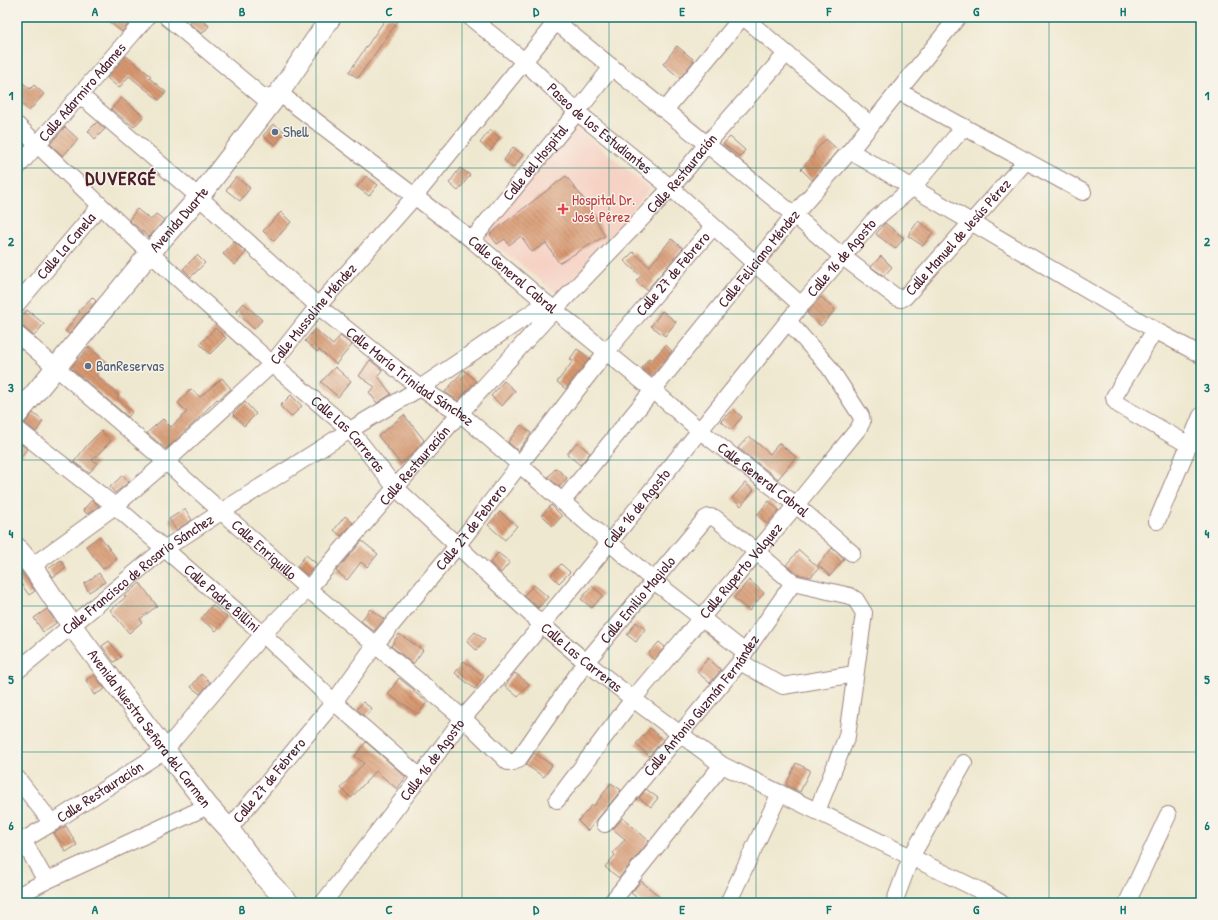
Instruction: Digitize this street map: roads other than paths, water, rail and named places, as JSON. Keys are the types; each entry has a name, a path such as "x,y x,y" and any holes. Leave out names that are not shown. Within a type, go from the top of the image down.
{"main road":[{"name":"Avenida Duarte","path":"17,415 150,253 199,197 279,93 331,17"},
{"name":"Avenida Nuestra Señora del Carmen","path":"17,548 32,566 72,626 165,750 208,806 229,829 266,879 289,903"}],"street":[{"name":"Calle Adarmiro Adames","path":"17,168 147,17"},
{"path":"167,17 264,98 279,93"},
{"name":"Paseo de los Estudiantes","path":"470,17 524,61 577,112 670,188 801,305"},
{"name":"Calle Feliciano Méndez","path":"562,502 794,215 850,151 958,17"},
{"path":"665,110 742,19 747,20 871,125"},
{"name":"Calle Mussoline Méndez","path":"32,566 115,506 166,462 272,364 318,306 415,196 524,61 553,20"},
{"name":"Calle Manuel de Jesús Pérez","path":"553,20 794,215 842,257 896,297 902,299 906,297 1026,160"},
{"name":"Calle Restauración","path":"20,842 165,750 263,634 308,589 550,307 670,188 786,54"},
{"name":"Calle del Hospital","path":"472,240 612,67"},
{"path":"898,91 1083,192"},
{"name":"Calle General Cabral","path":"279,93 472,240 550,307 653,390 699,430 796,505 852,553"},
{"name":"Calle María Trinidad Sánchez","path":"80,95 199,197 318,306 420,388 460,413 608,543 702,618 742,657 783,686 854,674"},
{"name":"Calle Las Carreras","path":"17,125 150,253 272,364 350,430 395,487 541,624 586,662 633,699 722,764 983,892 1001,903"},
{"name":"Calle 16 de Agosto","path":"323,903 420,777 463,718 608,543 801,305 873,221 912,188 964,127"},
{"path":"850,151 1155,330 1201,355"},
{"name":"Calle La Canela","path":"17,304 100,206"},
{"name":"Calle 27 de Febrero","path":"229,829 334,702 375,645 458,546 518,465 606,352 713,227"},
{"name":"Calle Francisco de Rosario Sánchez","path":"17,671 164,549 350,430 550,307"},
{"name":"Calle Ruperto Volquez","path":"557,800 633,699 796,505 858,429 862,422 862,416 829,367 788,321"},
{"path":"1155,330 1114,397 1115,401 1119,405 1189,445"},
{"name":"Calle Enriquillo","path":"17,334 166,462 308,589 463,718 508,762 513,762"},
{"path":"1157,521 1201,416"},
{"name":"Calle Padre Billini","path":"17,429 115,506 263,634 334,702 420,777"},
{"name":"Calle Emilio Magiolo","path":"513,762 518,760 586,662 705,519 709,517 715,518 757,552"},
{"path":"757,552 793,583 850,596 856,600 864,613 854,674 847,736 817,811"},
{"name":"Calle Antonio Guzmán Fernández","path":"605,824 742,657 793,583"},
{"path":"894,903 911,857 964,763"},
{"path":"611,903 722,764"},
{"path":"17,778 52,823"},
{"path":"728,903 780,793"},
{"path":"17,896 46,881 208,806"},
{"path":"1127,903 1168,815"},
{"path":"20,842 46,881"}],"place":[{"name":"Shell","path":"275,132"},
{"name":"Hospital Dr. José Pérez","path":"563,209"},
{"name":"BanReservas","path":"88,366"}],"district":[{"name":"DUVERGÉ","path":"121,178"}]}
